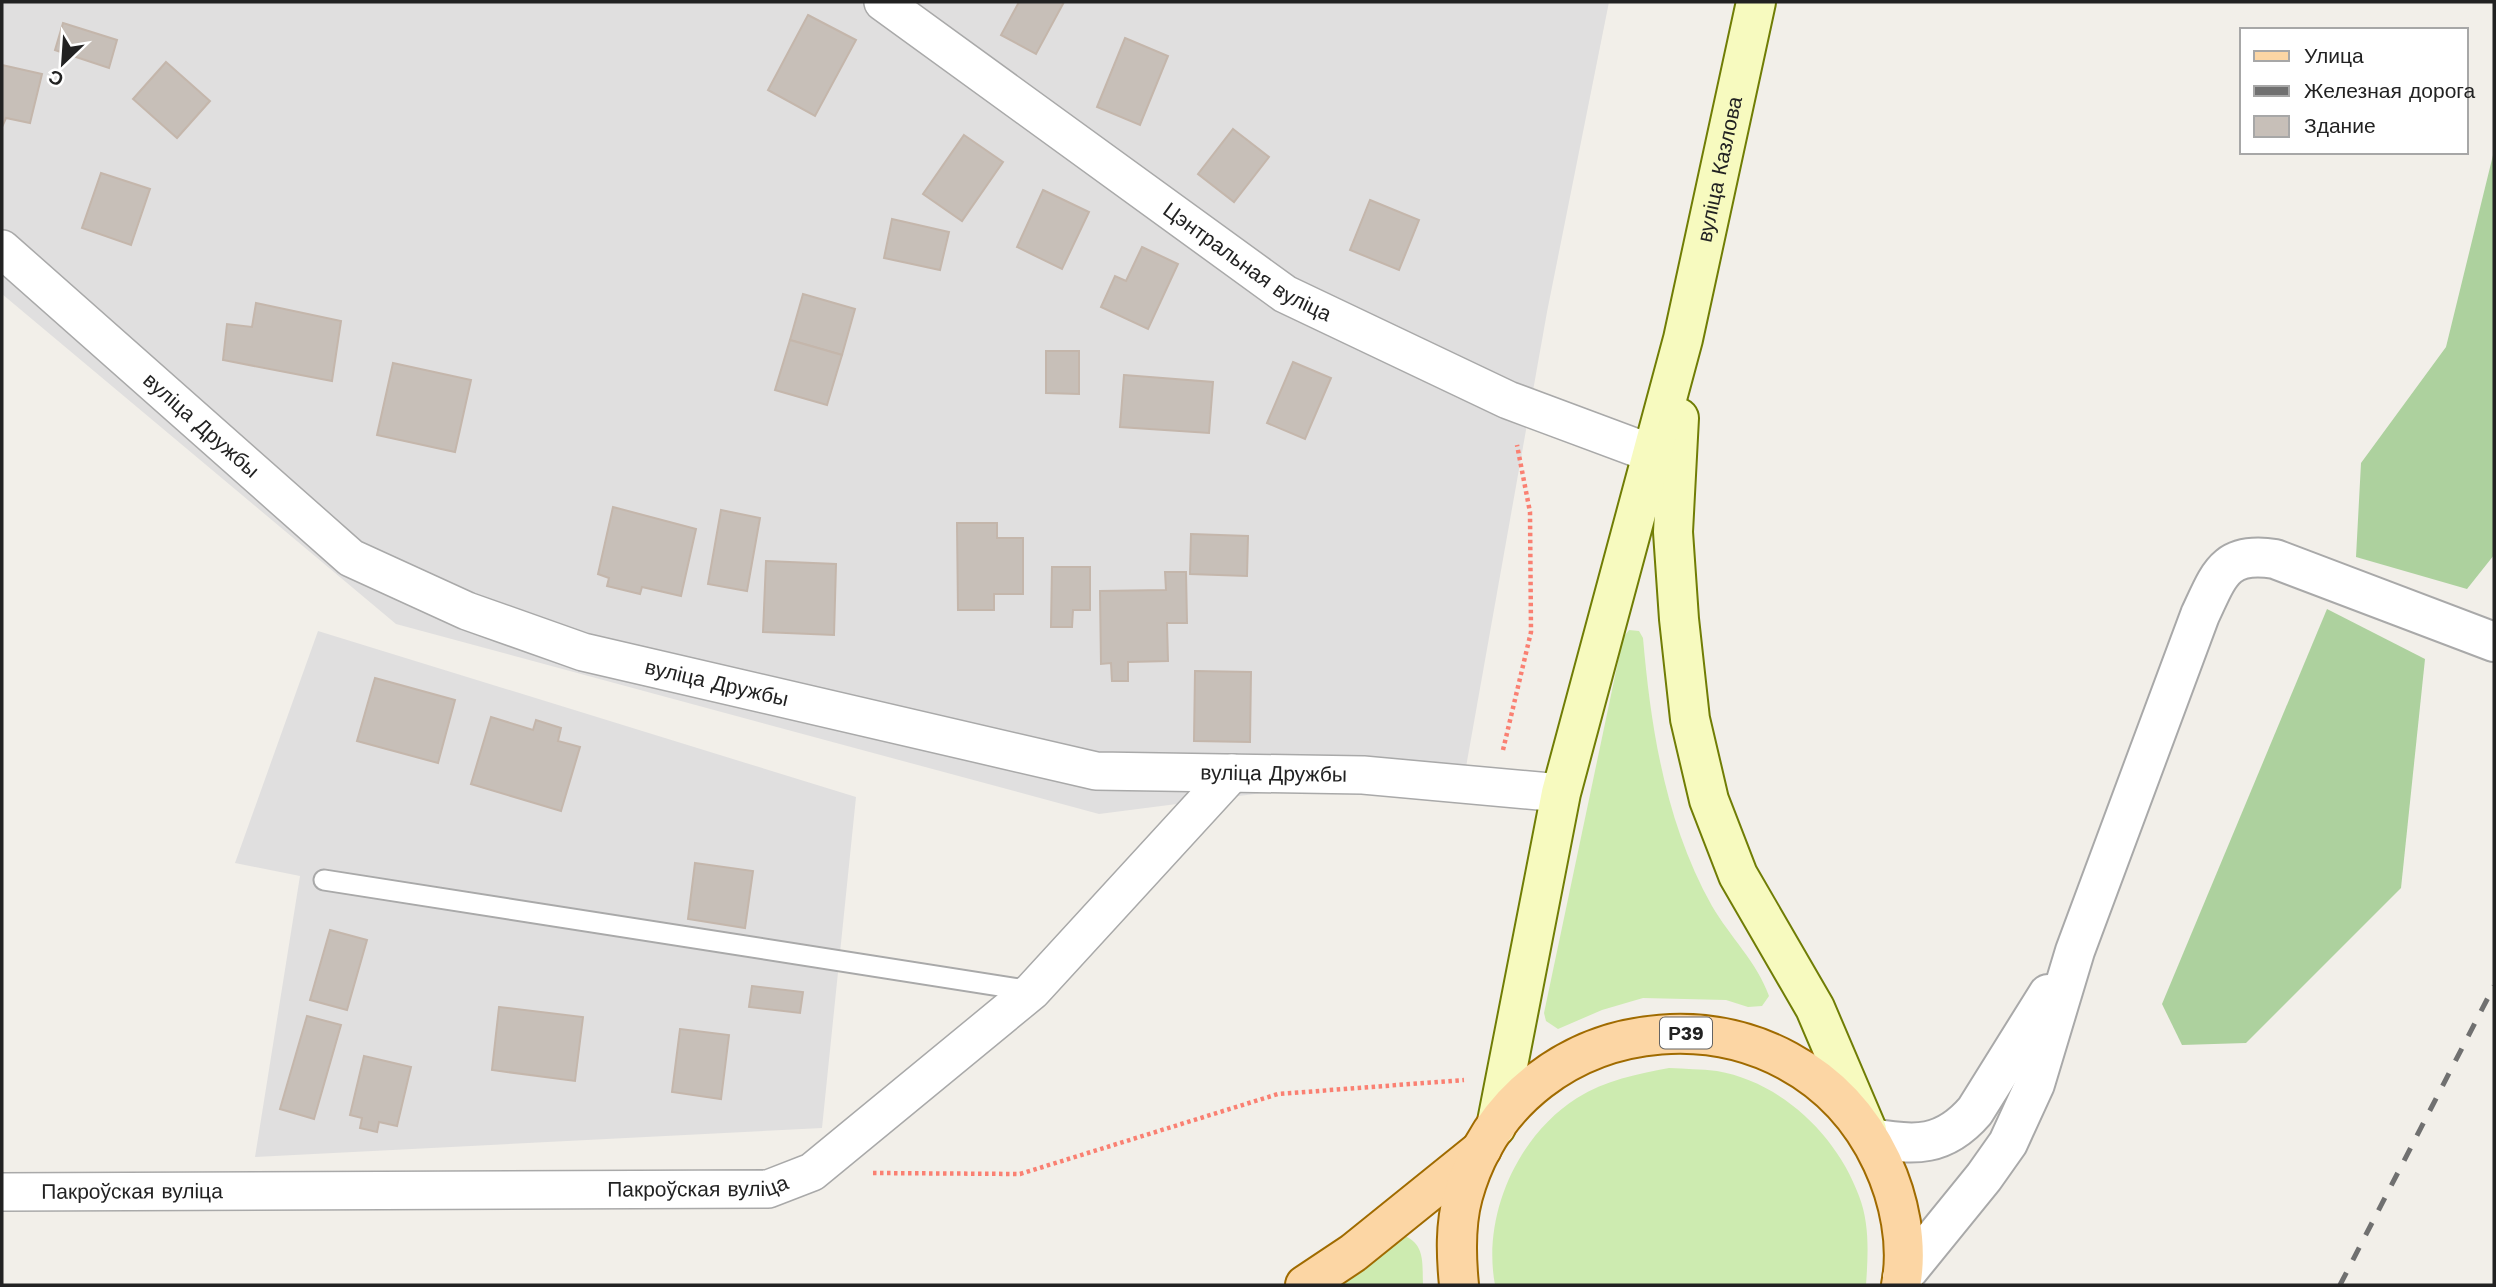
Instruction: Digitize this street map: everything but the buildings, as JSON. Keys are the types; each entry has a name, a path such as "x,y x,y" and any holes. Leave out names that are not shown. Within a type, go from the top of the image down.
{"main road":[{"name":"вуліца Казлова","path":"1683,339 1756,2"},
{"path":"1489,1138 1561,793 1683,339"},
{"path":"1683,339 1673,532 1690,719 1709,800 1738,875 1815,1008 1871,1138"},
{"name":"Р39","path":"1305,1285 1353,1253 1489,1138 1539,1080 1593,1048 1654,1032 1717,1034 1778,1054 1830,1089 1871,1138 1891,1182 1902,1230 1901,1282"},
{"name":"Р39","path":"1459,1285 1456,1246 1463,1196 1489,1138"}],"street":[{"name":"Цэнтральная вуліца","path":"883,2 1285,293 1508,400 1653,454"},
{"name":"вуліца Дружбы","path":"2,249 351,558 467,611 583,652 1096,771 1363,775 1561,793"},
{"path":"1901,1282 2008,1143 2035,1084 2075,951 2200,615 2223,568 2248,557 2275,559 2494,642"},
{"name":"Пакроўская вуліца","path":"2,1192 768,1189 812,1172 1032,991 1232,773"},
{"path":"1871,1138 1909,1145 1942,1138 1961,1128 1975,1111 2075,951"}],"lane":[{"path":"324,880 1032,991"}],"path":[{"path":"1494,785 1531,632 1530,512 1508,400"},
{"path":"812,1172 1020,1174 1278,1094 1503,1077"}],"shaded area":[{"path":"2,2 1609,2 1547,312 1466,767 1099,814 396,624 2,294"},
{"path":"318,631 856,797 822,1128 255,1157 300,876 235,863"}],"green space":[{"path":"2494,151 2494,555 2467,589 2356,557 2361,463 2446,347"},
{"path":"2327,609 2425,659 2401,888 2246,1043 2182,1045 2162,1004"},
{"path":"1629,630 1639,631 1643,638 1656,742 1663,776 1683,842 1712,906 1758,972 1769,996 1762,1006 1748,1007 1726,1000 1643,998 1602,1010 1558,1029 1546,1021 1544,1013 1623,638"},
{"path":"1669,1068 1717,1071 1741,1077 1784,1099 1821,1133 1837,1152 1863,1207 1867,1240 1866,1285 1495,1285 1492,1259 1499,1206 1521,1156 1537,1134 1556,1114 1588,1092 1622,1078"},
{"path":"1405,1236 1420,1250 1423,1285 1334,1285"}],"railway":[{"path":"2340,1285 2494,986"}]}
